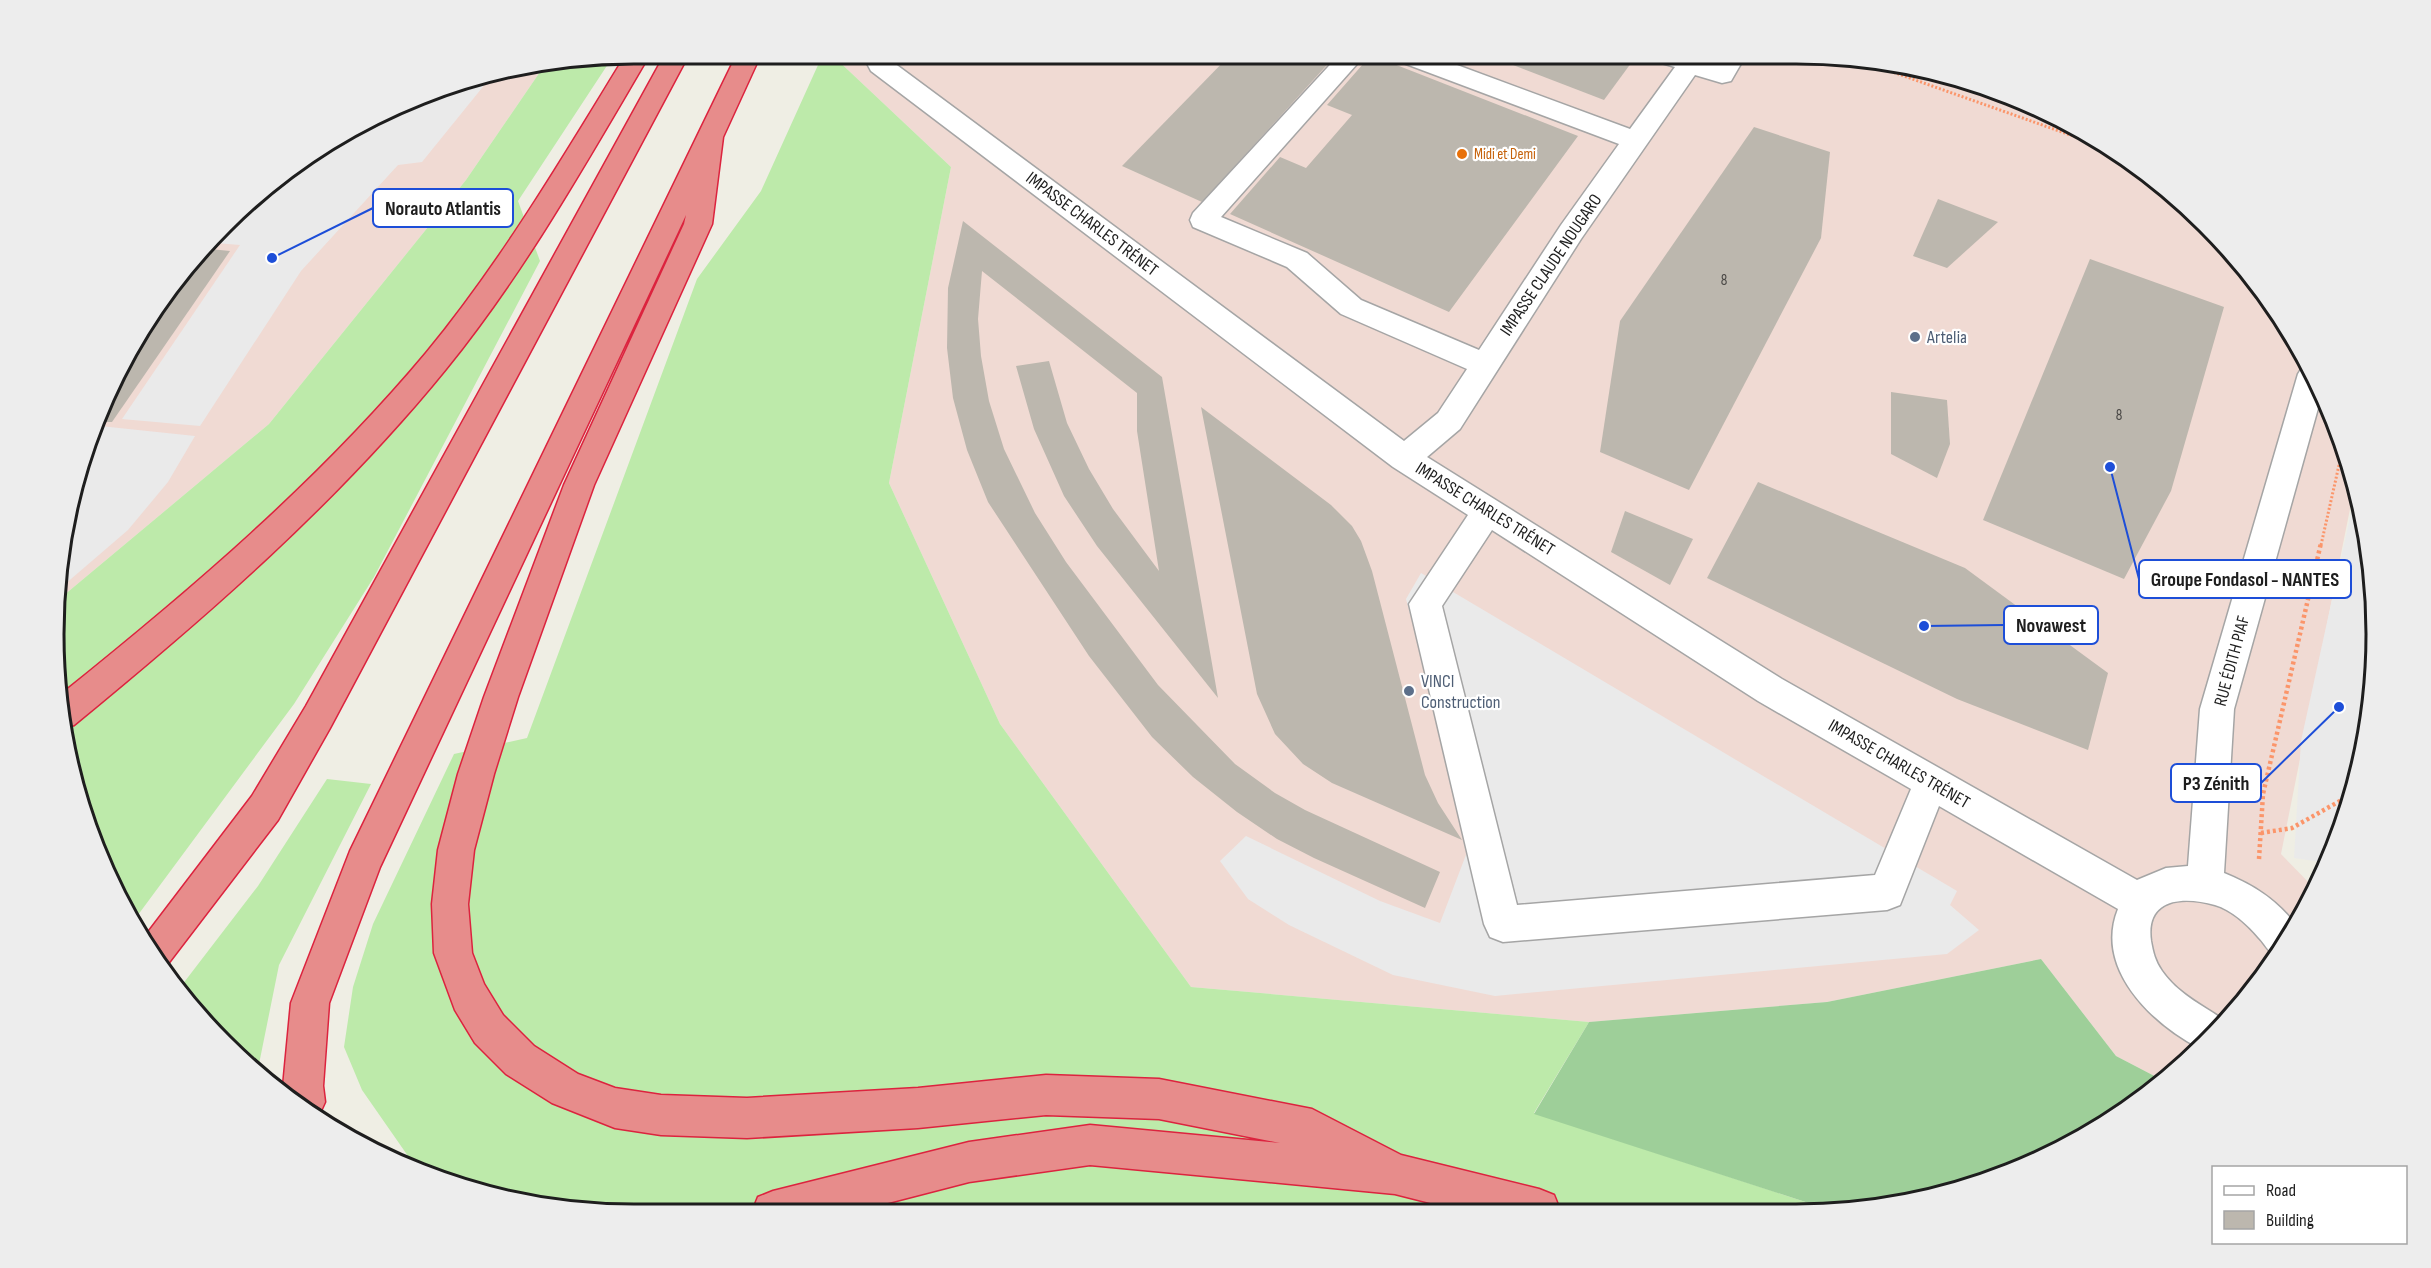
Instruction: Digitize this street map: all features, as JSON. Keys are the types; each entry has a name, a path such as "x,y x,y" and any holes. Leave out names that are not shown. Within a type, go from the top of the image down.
{"highway":[{"path":"69,708 236,568 348,461 436,362 497,282 632,64"},
{"path":"159,948 265,808 318,717 672,64"},
{"path":"305,1098 303,1086 310,1003 363,863 744,64"},
{"path":"710,134 698,224 579,485 501,697 476,774 456,850 450,904 453,953 469,996 489,1029 520,1060 566,1089 615,1108 661,1115 747,1118 918,1107 1046,1095 1158,1099 1312,1129 1395,1174"},
{"path":"804,1204 969,1162 1090,1145 1395,1174 1515,1204"}],"street":[{"name":"IMPASSE CHARLES TRÉNET","path":"880,64 1404,458 1770,690 2140,902"},
{"path":"1345,64 1203,220 1297,260 1351,307 1485,365"},
{"path":"1431,64 1636,141"},
{"name":"IMPASSE CLAUDE NOUGARO","path":"1404,458 1449,421 1571,232 1690,64"},
{"path":"1690,64 1722,75 1729,64"},
{"name":"RUE ÉDITH PIAF","path":"2205,884 2217,709 2310,386"},
{"path":"1488,512 1425,604 1503,924 1887,892 1931,782"},
{"path":"2205,1031 2187,1022 2162,1001 2142,975 2132,948 2131,923 2140,902 2157,889 2179,883 2205,884 2232,893 2256,909 2280,935"}],"path":[{"path":"1895,73 2072,136"},
{"path":"2256,909 2266,782 2340,463"},
{"path":"2261,833 2292,828 2341,800"}],"shaded area":[{"path":"842,64 1797,64 1834,66 1908,75 1944,84 2015,108 2082,141 2144,182 2172,206 2200,231 2249,287 2271,318 2308,382 2336,451 2347,487 2351,503 2281,854 2309,883 2290,919 2249,981 2200,1037 2155,1076 2116,1056 2041,959 1827,1002 1589,1022 1191,987 1000,724 889,483 951,167"},
{"path":"540,72 466,180 269,424 66,593 75,523 84,487 108,416 123,382 160,318 182,287 231,231 287,182 318,160 382,123 451,95"},
{"path":"485,85 422,162 398,165 301,271 200,426 122,419 240,245 220,243 287,182 318,160 382,123 416,108"},
{"path":"104,426 195,436 168,482 128,530 67,582 75,523"},
{"path":"2352,508 2362,560 2365,597 2365,671 2362,708 2347,781 2319,862 2294,858 2301,741"},
{"path":"1421,573 1957,891 1950,905 1979,930 1947,954 1495,996 1393,975 1289,925 1248,899 1220,861 1246,836 1380,901 1440,923 1472,839 1406,599"}],"green space":[{"path":"818,64 842,64 951,167 889,483 1000,724 1191,987 1589,1022 1534,1113 1810,1203 634,1204 560,1199 523,1193 451,1173 408,1157 362,1090 344,1047 353,987 373,924 454,754 527,738 697,279 761,191"},
{"path":"607,65 518,201 540,261 374,577 294,704 138,914 108,852 95,817 75,745 66,671 64,634 66,593 269,424 466,180 540,72"},
{"path":"327,779 371,784 279,965 259,1062 231,1037 184,983 258,886"},
{"path":"2041,959 2116,1056 2155,1076 2113,1108 2082,1127 2015,1160 1980,1173 1908,1193 1834,1202 1809,1203 1534,1114 1589,1022 1827,1002"}],"building":[{"path":"1221,64 1328,64 1202,202 1122,166"},
{"path":"1363,64 1394,64 1578,136 1449,312 1230,214 1280,157 1306,168 1352,115 1327,105"},
{"path":"1510,64 1630,64 1604,100"},
{"path":"1754,127 1830,152 1821,238 1689,490 1600,452 1620,321"},
{"path":"1938,199 1998,222 1947,268 1913,256"},
{"path":"963,221 1162,377 1218,698 1097,546 1064,496 1034,429 1016,366 1049,361 1067,423 1089,469 1113,509 1159,571 1137,431 1137,393 982,271 978,319 981,356 989,401 1004,449 1035,513 1066,562 1158,685 1235,764 1275,793 1305,810 1440,872 1425,908 1314,858 1277,839 1237,812 1193,777 1152,737 1089,656 988,502 967,450 953,398 947,348 948,288"},
{"path":"215,249 230,251 112,422 106,422 123,382 160,318 182,287"},
{"path":"2090,259 2224,307 2171,491 2124,579 1983,520"},
{"path":"1891,392 1947,400 1950,444 1937,478 1891,454"},
{"path":"1201,407 1331,505 1352,526 1361,541 1372,571 1425,775 1438,803 1462,840 1332,783 1303,764 1275,734 1257,694"},
{"path":"1758,482 1965,568 2108,673 2088,750 1957,699 1707,578"},
{"path":"1625,511 1693,539 1670,585 1611,552"}],"place":[{"name":"Midi et Demi","path":"1462,154"},
{"name":"Norauto Atlantis","path":"272,258"},
{"name":"Artelia","path":"1915,337"},
{"name":"Groupe Fondasol - NANTES","path":"2110,467"},
{"name":"Novawest","path":"1924,626"},
{"name":"VINCI Construction","path":"1409,691"},
{"name":"P3 Zénith","path":"2339,707"}]}
